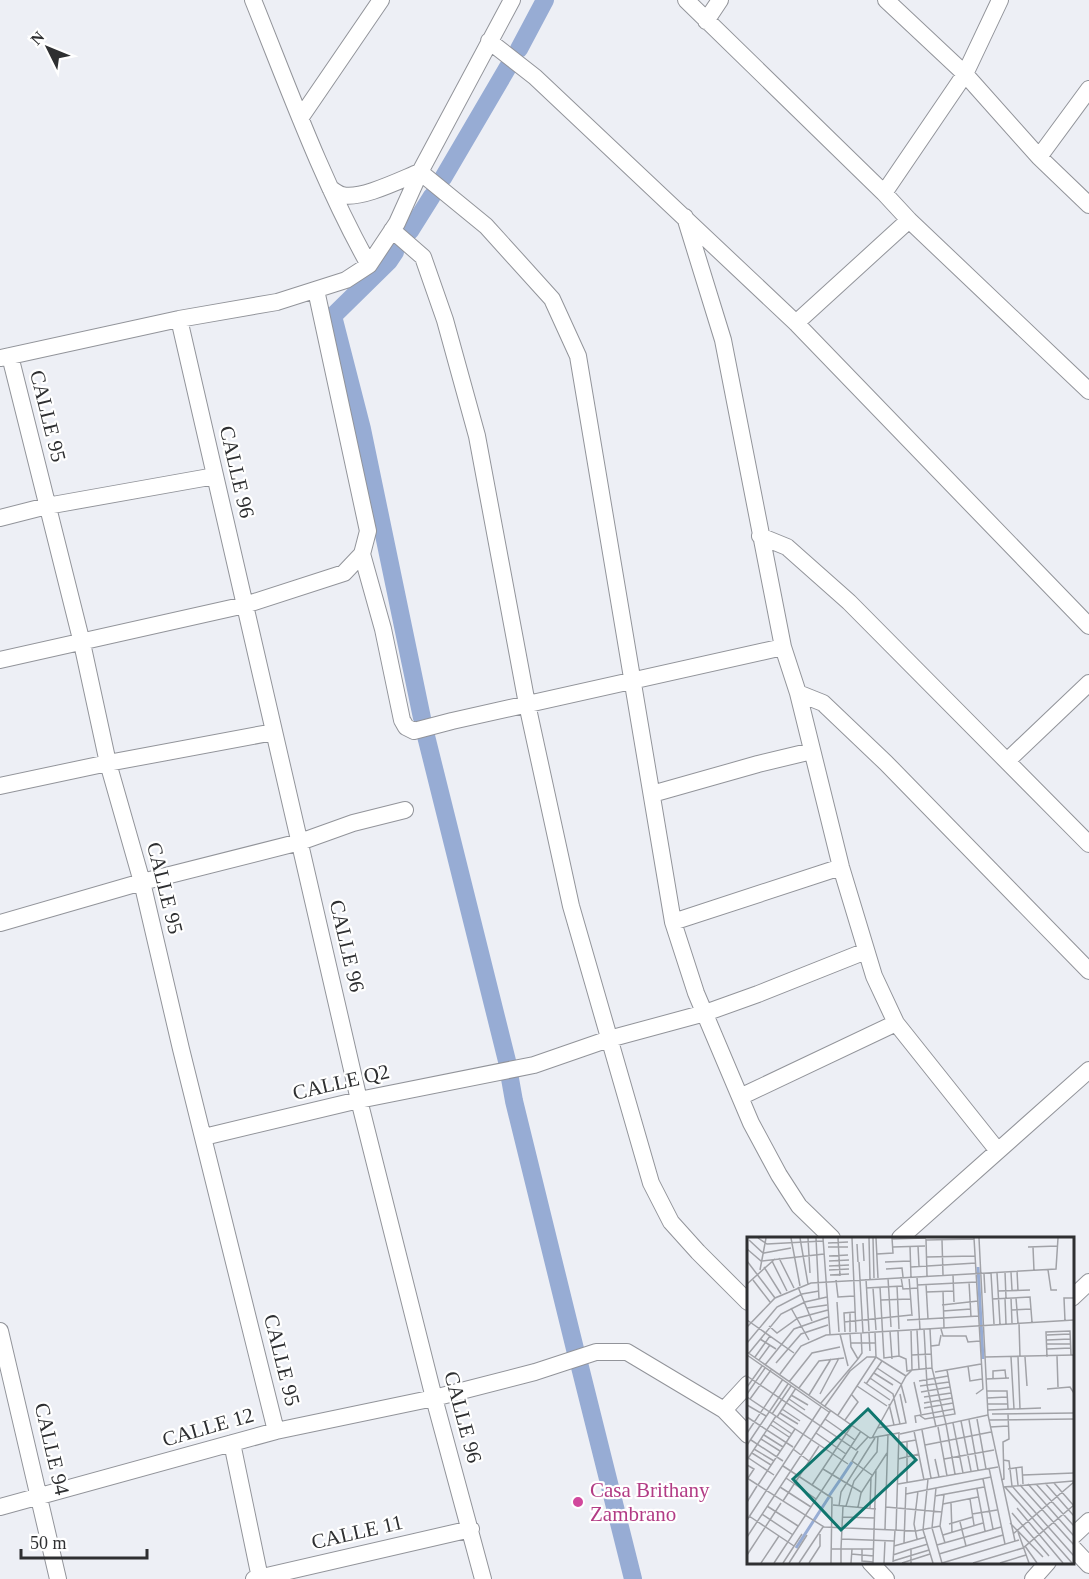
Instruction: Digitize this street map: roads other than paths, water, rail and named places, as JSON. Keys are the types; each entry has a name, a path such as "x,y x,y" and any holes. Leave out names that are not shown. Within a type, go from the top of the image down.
{"street":[{"path":"253,0 330,188 369,265"},
{"path":"300,117 381,0"},
{"path":"5,357 179,319 277,302 346,280 369,265 392,230 420,172 512,0"},
{"path":"686,0 909,220 1089,391"},
{"path":"706,21 720,0"},
{"path":"886,0 965,74 1039,157 1089,206"},
{"path":"884,193 965,74 1000,0"},
{"path":"489,41 536,77 796,323 1089,626"},
{"path":"1039,157 1089,89"},
{"path":"330,188 342,195 370,193 420,172"},
{"path":"420,172 486,226 552,299 578,356 673,922 696,993 762,1144 799,1206 830,1237"},
{"path":"686,217 723,340 783,647 798,693 841,867 874,976 896,1023 998,1151"},
{"path":"796,323 909,220"},
{"path":"392,230 423,257 448,330 477,436 527,704 571,906 651,1183 671,1222 747,1301"},
{"path":"0,660 245,605 344,573 362,554 368,531 316,290"},
{"name":"CALLE 96","path":"179,319 359,1100 434,1398 483,1579"},
{"name":"CALLE 95","path":"5,357 47,506 82,643 108,763 142,882 276,1431"},
{"path":"0,518 47,506 215,476"},
{"path":"760,536 787,547 849,602 1089,844"},
{"path":"362,554 383,629 402,720 406,727 414,731 783,647"},
{"path":"1007,761 1089,683"},
{"path":"798,693 823,703 886,763 1089,971"},
{"path":"0,786 274,732"},
{"path":"652,794 812,751"},
{"path":"0,923 142,882 300,842 353,823 405,810"},
{"path":"673,922 841,867"},
{"name":"CALLE Q2","path":"204,1137 359,1100 534,1065 758,994 866,951"},
{"path":"740,1097 896,1023"},
{"path":"902,1237 1089,1070"},
{"path":"1074,1296 1089,1282"},
{"name":"CALLE 94","path":"0,1331 58,1579"},
{"name":"CALLE 12","path":"0,1507 276,1431 434,1398 536,1372 596,1352 627,1352 724,1410 747,1435"},
{"path":"724,1410 747,1385"},
{"path":"232,1443 257,1578"},
{"path":"1074,1535 1089,1521"},
{"name":"CALLE 11","path":"257,1578 471,1529"},
{"path":"1074,1549 1089,1565"},
{"path":"871,1564 886,1579"},
{"path":"1033,1579 1047,1564"}],"waterway":[{"path":"519,49 545,0"},
{"path":"443,178 508,67"},
{"path":"410,231 432,196"},
{"path":"395,252 389,261 333,316 362,429 422,718"},
{"path":"426,736 508,1065"},
{"path":"509,1073 576,1353"},
{"path":"579,1363 633,1579"}],"place":[{"name":"Casa Brithany Zambrano","path":"578,1502"}]}
